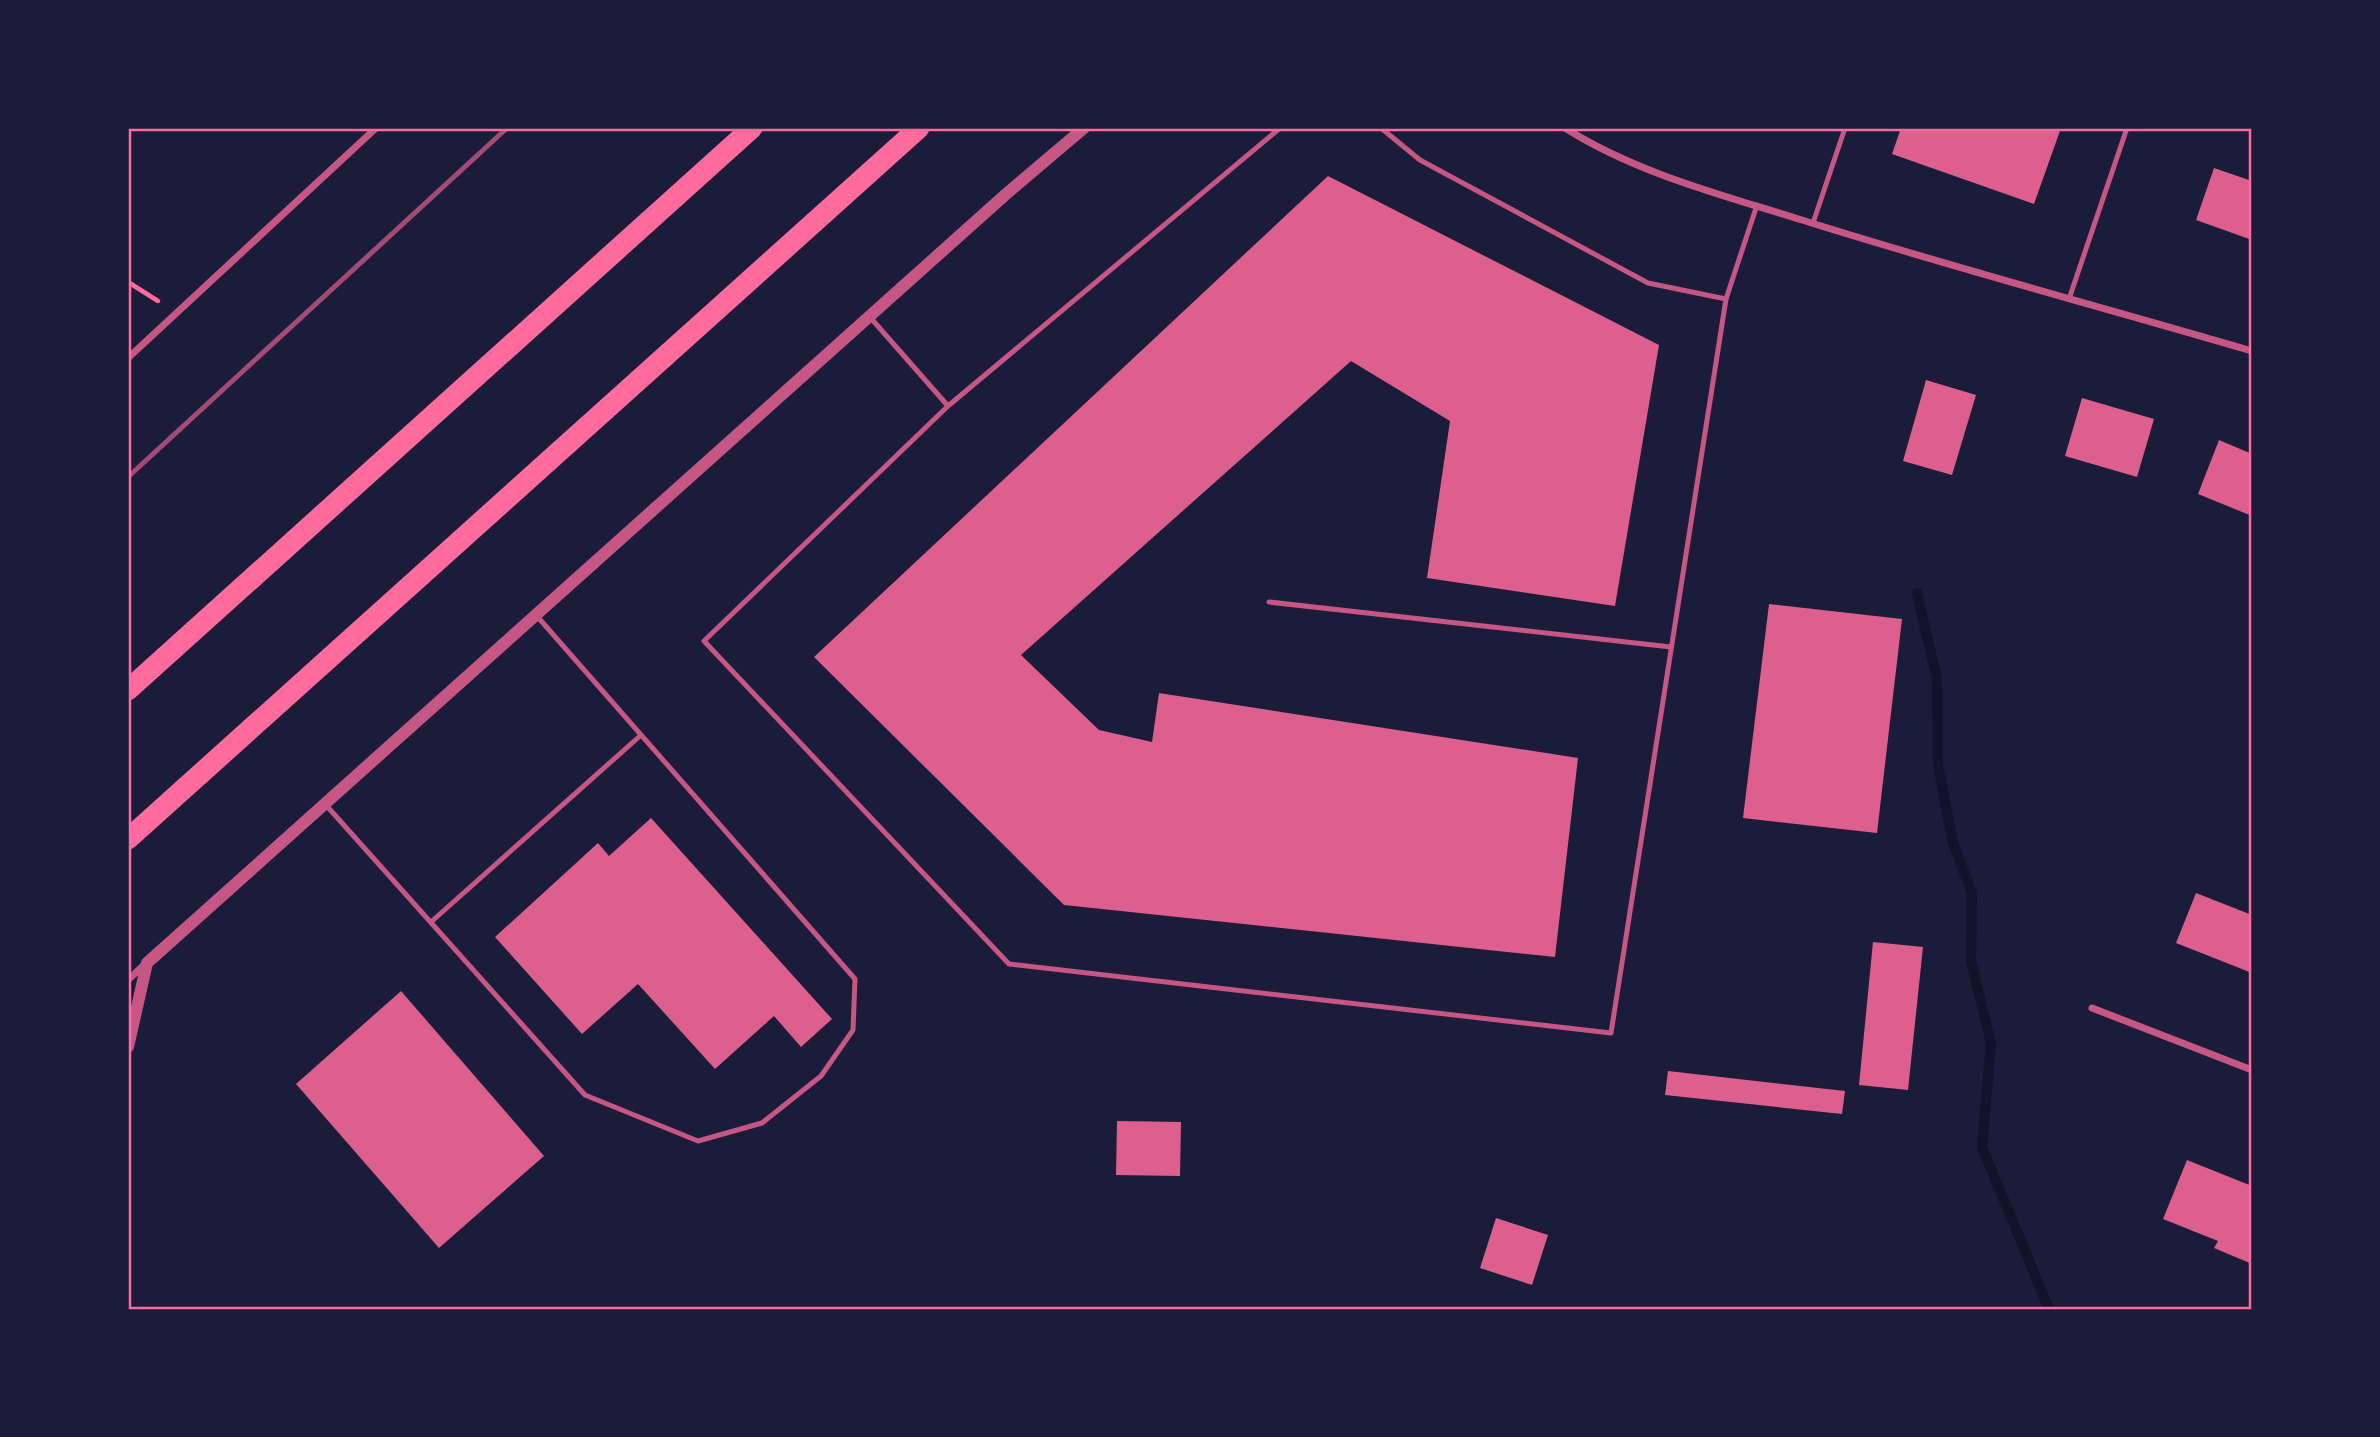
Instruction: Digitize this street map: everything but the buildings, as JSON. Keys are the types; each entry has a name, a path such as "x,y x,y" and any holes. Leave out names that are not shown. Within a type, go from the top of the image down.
{"highway":[{"path":"128,690 752,128"},
{"path":"128,839 919,128"}],"street":[{"path":"128,358 376,128"},
{"path":"128,980 869,316 1084,128"},
{"path":"1565,128 1583,139 1667,177 1813,223 2252,351"},
{"path":"128,1047 147,963"},
{"path":"2091,1008 2252,1070"}],"lane":[{"path":"1280,128 948,406 704,641 1009,964 1611,1033 1726,299 1757,205"},
{"path":"1381,128 1420,160 1648,283 1726,299"},
{"path":"1813,223 1845,128"},
{"path":"2069,299 2127,128"},
{"path":"869,316 948,406"},
{"path":"1269,602 1671,647"},
{"path":"324,804 585,1095 698,1142 762,1123 821,1076 853,1030 855,979 536,614"},
{"path":"431,922 641,735"}],"path":[{"path":"128,282 177,313"}],"waterway":[{"path":"1917,593 1937,679 1938,765 1953,843 1972,893 1971,961 1991,1043 1982,1147 2049,1309"}],"railway":[{"path":"128,477 507,128"}]}
